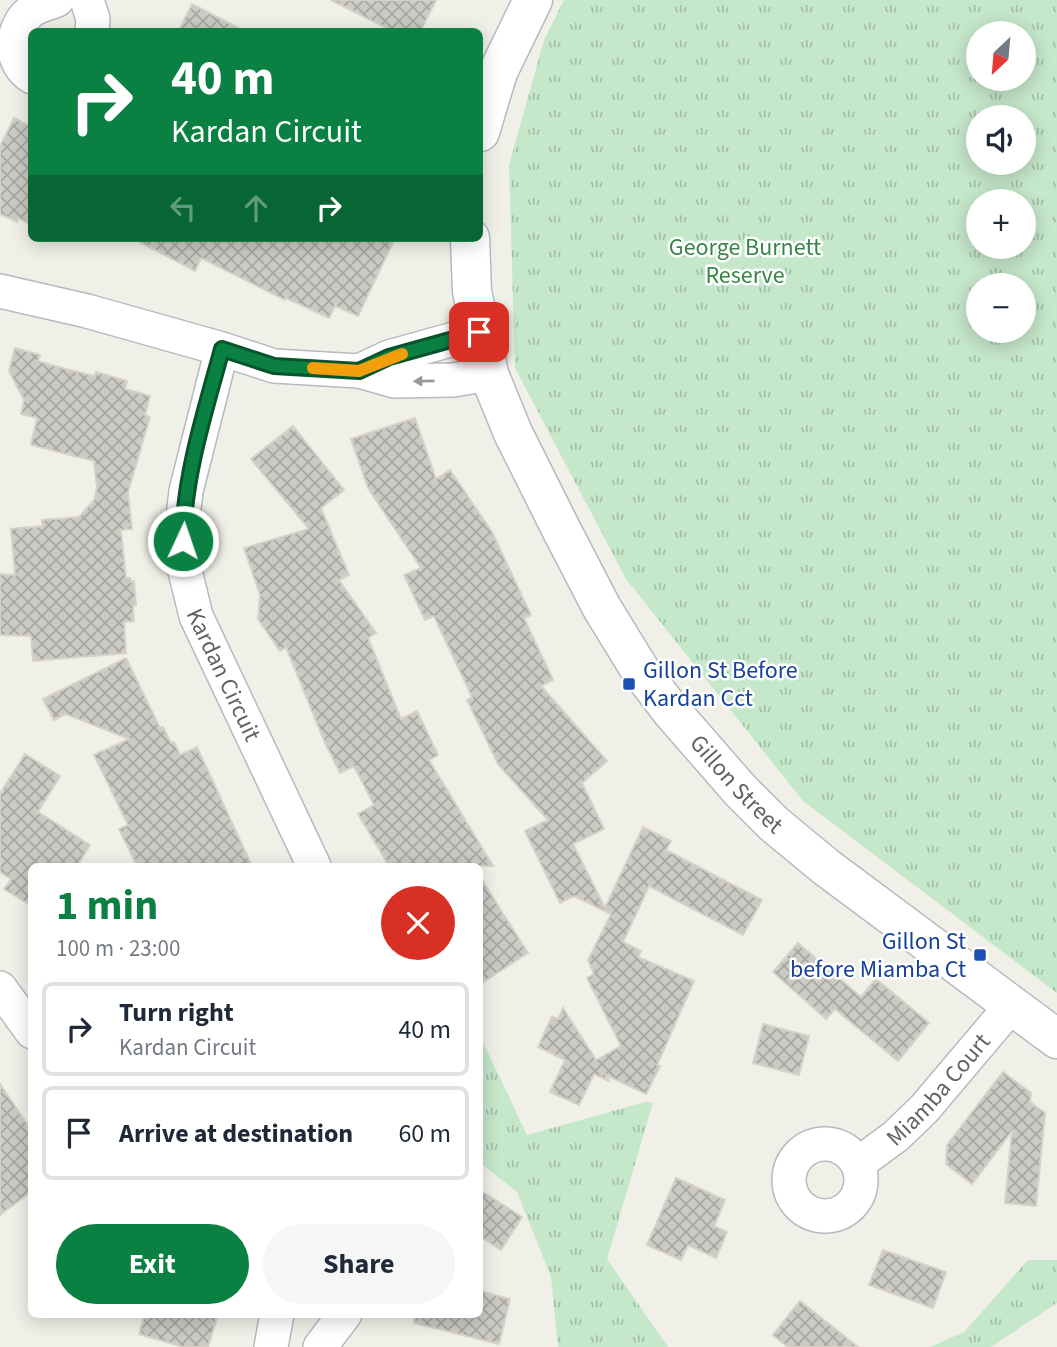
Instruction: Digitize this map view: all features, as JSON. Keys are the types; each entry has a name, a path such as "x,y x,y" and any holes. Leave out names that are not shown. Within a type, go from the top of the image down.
{"street":[{"path":"28,74 19,66 14,53 15,37 21,22 30,12 57,0"},
{"path":"87,0 93,19 92,28"},
{"path":"483,122 498,72 533,0"},
{"name":"Gillon Street","path":"470,242 472,291 489,374 513,433 602,608 640,670 672,712 740,790 785,832 836,875 1057,1039"},
{"path":"0,291 87,311 274,366 359,371 394,381 453,380 489,374"},
{"path":"359,371 389,357 479,332"},
{"name":"Kardan Circuit","path":"222,349 186,491 183,517 184,567 195,616 313,863"},
{"path":"0,988 28,1026"},
{"name":"Miamba Court","path":"858,1164 896,1136 923,1110 1012,1005"},
{"path":"271,1347 275,1318"},
{"path":"320,1347 342,1318"}],"green space":[{"name":"George Burnett Reserve","path":"564,0 1057,0 1057,993 803,801 626,579 515,368 509,165 544,40"},
{"path":"483,1042 527,1135 645,1102 653,1103 607,1259 668,1347 558,1347 551,1277 517,1192 483,1165"},
{"path":"1028,1260 1057,1260 1057,1303 991,1347 930,1347 964,1332"}],"building":[{"path":"331,0 436,0 422,28 386,28"},
{"path":"192,4 238,28 180,28"},
{"path":"14,118 28,125 28,223 18,218 17,222 0,214 0,146"},
{"path":"140,242 393,242 358,316 335,306 329,318 286,298 285,300 201,258 195,271"},
{"path":"15,348 40,355 38,361 95,376 96,372 127,381 125,389 150,396 145,415 150,417 128,492 132,529 121,530 126,578 134,581 136,605 133,606 134,621 124,622 126,653 33,661 31,636 0,635 0,574 15,575 11,529 42,526 42,520 79,517 94,500 97,488 94,461 31,445 37,418 21,414 24,400 9,371"},
{"path":"415,418 436,479 450,470 492,532 531,615 524,618 553,680 541,686 607,761 582,783 604,829 573,844 605,908 643,827 671,841 666,850 762,900 743,935 649,886 623,942 641,951 638,957 694,981 646,1094 606,1075 609,1081 594,1074 579,1105 550,1092 565,1060 538,1047 552,1016 558,1019 563,1008 596,1060 621,1046 587,978 594,974 588,960 611,914 574,896 560,903 525,831 548,820 498,764 467,700 472,697 434,616 425,620 404,575 421,568 368,488 351,439"},
{"path":"293,426 344,490 321,508 349,575 339,580 376,633 368,638 401,719 417,711 438,755 429,760 493,866 483,866 483,863 387,863 358,814 374,805 354,766 340,773 286,647 280,651 258,619 260,595 244,548 309,529 251,459"},
{"path":"126,658 160,728 163,727 180,755 197,747 251,863 136,863 119,829 128,825 94,755 129,739 66,714 54,720 43,699"},
{"path":"25,754 60,776 38,812 90,845 79,863 28,863 28,904 4,889 11,879 0,872 0,794"},
{"path":"483,882 528,953 483,982"},
{"path":"798,943 861,997 876,979 929,1023 898,1061 835,1009 826,1019 773,972"},
{"path":"763,1024 809,1036 799,1075 753,1063"},
{"path":"1003,1072 1031,1093 1030,1102 1045,1113 1036,1206 1005,1203 1012,1131 972,1184 946,1164 947,1145"},
{"path":"0,1084 28,1125 28,1194 0,1215"},
{"path":"676,1178 725,1200 714,1226 727,1232 716,1258 688,1245 681,1260 647,1245"},
{"path":"483,1192 522,1217 501,1250 483,1238"},
{"path":"883,1250 946,1272 933,1308 869,1285"},
{"path":"483,1292 510,1299 499,1344 414,1323 415,1318 483,1318"},
{"path":"800,1301 858,1347 788,1347 773,1335"},
{"path":"144,1318 217,1318 208,1347 183,1347 139,1334"}],"slow traffic":[{"path":"313,368 359,371 402,354"}],"place":[{"name":"Gillon St Before Kardan Cct","path":"629,684"},
{"name":"Gillon St before Miamba Ct","path":"980,955"}],"route":[{"path":"183,541 183,517 191,466 222,349 274,366 359,371 389,357 479,332"}]}
